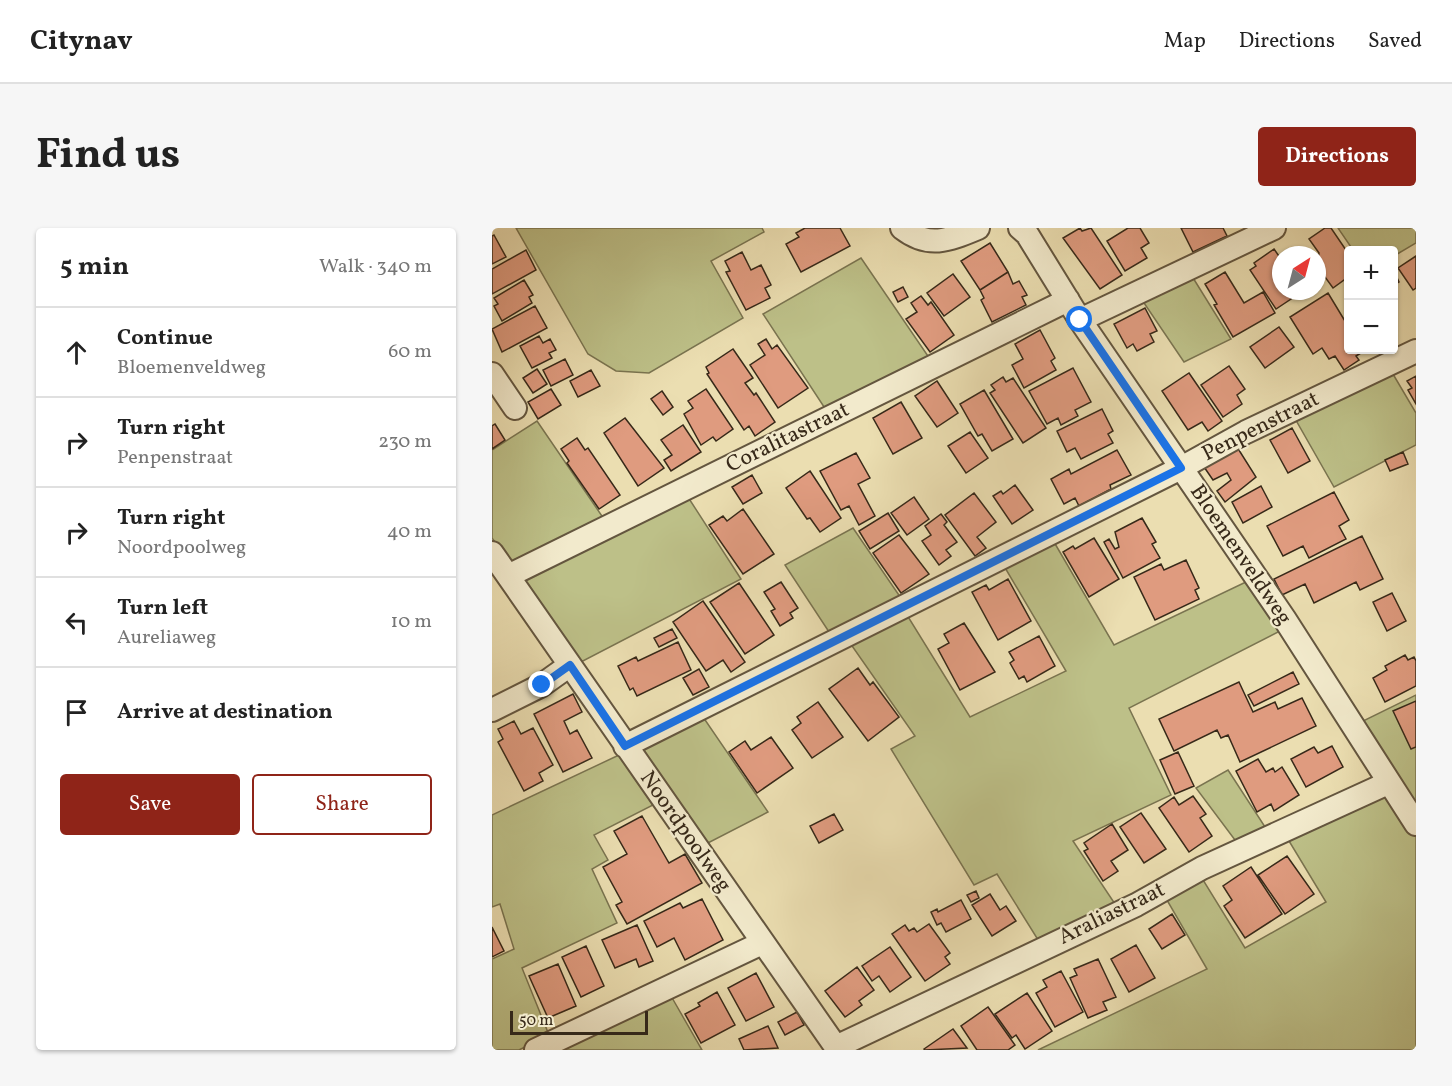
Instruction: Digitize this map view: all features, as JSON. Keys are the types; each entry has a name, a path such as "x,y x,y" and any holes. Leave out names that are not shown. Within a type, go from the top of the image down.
{"street":[{"path":"902,228 917,239 936,241 951,240 978,228"},
{"name":"Bloemenveldweg","path":"1020,228 1027,234 1080,320 1284,618 1416,824"},
{"path":"1080,320 1274,228"},
{"name":"Coralitastraat","path":"508,576 1068,300"},
{"name":"Penpenstraat","path":"625,746 1181,468 1246,432 1416,351"},
{"path":"492,374 515,408"},
{"name":"Noordpoolweg","path":"492,553 837,1049"},
{"path":"492,710 542,685 570,665"},
{"name":"Araliastraat","path":"837,1049 1023,956 1136,905 1202,868 1388,783"},
{"path":"536,1050 762,943"}],"green space":[{"path":"516,228 762,228 764,232 711,261 743,318 649,373 616,371 588,354"},
{"path":"1338,228 1416,228 1416,243 1398,254 1398,246 1350,246"},
{"path":"861,258 932,362 828,413 763,314"},
{"path":"1190,273 1231,339 1184,362 1140,297"},
{"path":"1390,369 1416,413 1416,445 1334,487 1293,415"},
{"path":"537,421 606,522 522,565 509,561 492,538 492,450"},
{"path":"686,494 741,579 579,663 524,580"},
{"path":"853,528 905,604 833,638 785,565"},
{"path":"1054,542 1114,645 1248,581 1282,630 1129,708 1171,795 1073,841 1117,907 1040,943 997,874 974,885 891,749 915,736 850,643 907,615 970,717 1066,671 1004,566"},
{"path":"1416,695 1416,807 1359,723"},
{"path":"701,714 768,812 704,845 642,751 644,742"},
{"path":"619,755 653,805 594,835 608,860 592,869 617,923 522,968 549,1035 519,1050 492,1050 492,959 514,949 500,904 492,907 492,815"},
{"path":"1228,770 1267,830 1238,844 1196,788"},
{"path":"1383,795 1390,799 1416,836 1416,1050 1038,1050 1207,969 1164,895 1200,875 1245,948 1326,902 1286,836"},
{"path":"671,996 702,1050 557,1050"}],"building":[{"path":"805,228 840,228 850,246 801,272 786,244 799,237 796,233"},
{"path":"1080,228 1082,231 1091,228 1122,275 1100,289 1063,238"},
{"path":"1128,228 1140,228 1149,243 1141,248 1147,258 1125,271 1107,241"},
{"path":"1181,228 1223,228 1227,236 1193,252"},
{"path":"1325,228 1331,228 1344,247 1344,280 1333,288 1326,278 1326,246 1314,246 1309,239"},
{"path":"494,235 506,257 492,264 492,236"},
{"path":"990,243 1008,272 980,290 961,261"},
{"path":"526,250 536,270 492,294 492,269"},
{"path":"1272,250 1272,300 1290,300 1276,309 1250,270 1256,266 1254,263"},
{"path":"742,252 751,270 761,265 771,285 765,288 770,298 746,310 726,272 730,271 725,261"},
{"path":"1416,256 1416,288 1413,290 1398,268"},
{"path":"1008,272 1013,284 1019,281 1027,295 1022,297 1026,305 992,322 981,300 984,298 980,290"},
{"path":"1225,272 1244,303 1263,292 1275,313 1233,337 1214,305 1217,304 1205,284"},
{"path":"953,274 970,297 944,316 927,293"},
{"path":"524,280 533,295 529,297 532,303 502,321 494,306 498,304 494,298"},
{"path":"903,287 908,297 898,302 893,292"},
{"path":"1328,293 1344,319 1344,354 1359,354 1356,356 1359,360 1344,370 1335,356 1329,359 1322,348 1313,354 1290,317 1317,300 1326,300"},
{"path":"921,296 928,305 931,302 954,335 930,352 906,319 917,312 911,303"},
{"path":"535,306 547,328 502,352 492,329"},
{"path":"1145,308 1157,331 1150,334 1154,342 1137,351 1133,344 1127,348 1114,324"},
{"path":"1279,327 1294,347 1265,368 1250,347"},
{"path":"1040,330 1055,358 1051,361 1056,370 1024,388 1012,365 1023,359 1015,344"},
{"path":"539,336 543,343 550,339 556,350 549,353 552,358 532,368 520,346"},
{"path":"766,339 772,349 777,345 808,388 778,408 750,365 765,355 758,344"},
{"path":"733,349 753,378 745,383 754,395 756,393 775,422 755,436 749,426 744,430 707,374 709,373 706,367"},
{"path":"565,359 573,375 551,386 543,370"},
{"path":"1229,366 1245,389 1237,395 1242,404 1223,417 1201,385"},
{"path":"1073,368 1091,402 1075,410 1078,416 1061,425 1058,418 1047,424 1029,391"},
{"path":"537,369 547,384 533,393 523,378"},
{"path":"591,370 600,386 578,397 570,381"},
{"path":"1189,373 1222,421 1208,431 1202,422 1188,430 1162,391"},
{"path":"1416,376 1416,404 1408,390 1412,388 1407,381"},
{"path":"1003,377 1006,382 1013,378 1046,428 1023,443 990,393 995,390 991,385"},
{"path":"937,381 958,413 937,427 915,396"},
{"path":"551,389 561,405 538,419 528,402"},
{"path":"706,389 733,429 716,441 713,437 701,445 684,414 693,408 688,401"},
{"path":"984,390 1013,439 992,451 982,434 978,436 960,404"},
{"path":"662,391 673,407 663,415 651,399"},
{"path":"901,402 922,438 893,454 873,418"},
{"path":"1102,409 1113,431 1108,434 1113,443 1081,459 1075,448 1067,452 1057,431"},
{"path":"625,418 664,468 638,486 604,433"},
{"path":"495,424 505,440 492,449 492,426"},
{"path":"683,425 701,452 671,471 664,460 672,455 661,440"},
{"path":"1292,428 1310,461 1288,473 1270,440"},
{"path":"970,432 988,458 966,473 948,446"},
{"path":"577,438 585,450 588,448 620,495 599,509 567,463 569,461 561,449"},
{"path":"1237,447 1256,477 1225,502 1217,491 1231,480 1227,473 1213,480 1202,464"},
{"path":"1117,450 1131,475 1110,485 1111,489 1079,506 1075,498 1064,504 1051,479 1069,469 1071,474"},
{"path":"1403,452 1408,464 1390,471 1385,460"},
{"path":"856,453 870,478 858,484 875,516 859,525 849,506 841,510 820,471"},
{"path":"810,471 841,518 820,532 810,518 807,519 786,488"},
{"path":"752,475 762,493 743,504 732,487"},
{"path":"1015,485 1033,510 1012,524 993,496 1001,491 1003,494"},
{"path":"1261,486 1272,507 1243,523 1232,502"},
{"path":"1334,492 1349,520 1339,526 1346,539 1309,558 1303,546 1283,556 1267,526"},
{"path":"974,493 996,522 977,537 986,548 975,556 945,515"},
{"path":"914,497 929,519 907,535 891,513"},
{"path":"743,509 774,554 743,574 709,525 723,516 727,521"},
{"path":"888,513 899,531 870,549 859,531"},
{"path":"941,514 947,522 944,525 957,542 946,550 951,556 939,565 922,541 931,535 925,526"},
{"path":"1142,518 1156,542 1152,544 1160,558 1123,578 1104,542 1109,539 1115,549 1119,547 1115,532"},
{"path":"899,535 929,574 901,593 873,553"},
{"path":"1362,536 1383,579 1360,590 1356,582 1314,603 1305,584 1282,595 1274,579"},
{"path":"1094,538 1119,579 1089,597 1063,552 1073,546 1075,549"},
{"path":"1186,560 1199,588 1195,590 1199,599 1155,620 1134,577 1161,564 1164,570"},
{"path":"1008,579 1031,621 998,640 972,592 986,585 989,590"},
{"path":"781,582 798,608 790,613 793,618 780,626 771,611 775,609 764,592"},
{"path":"739,583 774,635 745,654 710,602"},
{"path":"1392,593 1406,621 1387,631 1373,602"},
{"path":"703,601 745,662 731,672 723,660 706,671 673,622"},
{"path":"964,623 995,672 960,690 938,649 949,643 944,634"},
{"path":"672,629 677,638 659,647 654,638"},
{"path":"1039,636 1055,666 1027,682 1024,676 1019,679 1010,663 1014,660 1009,652"},
{"path":"678,642 691,670 637,696 633,688 630,690 618,666 636,657 638,661"},
{"path":"1405,655 1408,660 1414,657 1416,661 1416,686 1385,702 1373,678 1387,670 1385,666"},
{"path":"858,668 870,685 873,682 899,717 868,741 829,689"},
{"path":"699,669 709,687 693,695 683,678"},
{"path":"1293,672 1299,684 1254,706 1248,695"},
{"path":"1239,682 1253,712 1275,702 1278,709 1302,698 1316,726 1240,762 1228,735 1221,738 1217,730 1174,751 1159,719"},
{"path":"573,694 582,712 564,721 570,734 577,730 592,758 563,772 534,714"},
{"path":"1416,701 1416,747 1411,749 1393,711"},
{"path":"818,702 843,737 812,758 792,730 801,723 797,717"},
{"path":"514,721 521,734 533,728 553,765 539,773 543,781 524,791 498,742 503,739 498,729"},
{"path":"771,737 793,768 757,793 729,752 745,741 751,750"},
{"path":"1332,746 1343,767 1306,787 1291,759 1314,747 1318,753"},
{"path":"1178,752 1194,786 1175,794 1160,760"},
{"path":"1258,759 1266,772 1273,768 1275,772 1282,767 1299,795 1274,811 1271,804 1257,812 1236,771"},
{"path":"1193,796 1206,814 1200,818 1212,836 1189,852 1159,808 1174,797 1179,805"},
{"path":"1141,813 1166,849 1144,863 1120,827"},
{"path":"834,814 843,830 819,843 810,826"},
{"path":"642,816 669,863 685,854 702,883 627,924 616,905 622,902 603,867 627,854 614,831"},
{"path":"1112,824 1128,850 1111,861 1118,871 1103,881 1084,851 1088,849 1084,843"},
{"path":"1287,856 1314,894 1285,914 1258,875"},
{"path":"1251,867 1282,914 1245,938 1224,906 1232,900 1223,886"},
{"path":"976,891 979,898 971,902 967,895"},
{"path":"990,894 1000,910 1006,906 1016,921 992,936 972,905"},
{"path":"702,899 723,940 685,960 674,938 657,947 644,921 680,903 683,908"},
{"path":"961,900 971,919 946,932 941,923 937,925 931,912 937,909 938,912"},
{"path":"1172,914 1185,935 1162,949 1149,929"},
{"path":"929,924 950,953 945,957 950,964 925,981 892,934 905,925 909,931 914,928 917,932"},
{"path":"637,925 653,961 639,967 636,959 615,968 602,940"},
{"path":"492,927 504,951 492,957"},
{"path":"1136,945 1155,978 1129,992 1111,959"},
{"path":"586,946 604,986 581,997 562,957"},
{"path":"890,947 911,977 890,992 879,976 872,981 862,966"},
{"path":"1098,959 1116,997 1103,1002 1107,1010 1088,1018 1070,978 1077,975 1074,969"},
{"path":"558,964 576,1006 548,1018 529,976"},
{"path":"857,967 874,990 859,1001 862,1005 845,1017 825,991"},
{"path":"1061,971 1083,1012 1055,1027 1036,993 1047,987 1043,980"},
{"path":"756,973 774,1007 746,1021 728,988"},
{"path":"717,992 735,1025 701,1043 685,1014 700,1006 698,1003"},
{"path":"1027,993 1052,1031 1025,1049 1016,1035 1012,1038 995,1014"},
{"path":"988,1007 1015,1045 1008,1050 977,1050 961,1026"},
{"path":"797,1012 804,1025 785,1035 778,1022"},
{"path":"768,1026 778,1048 744,1050 739,1039"},
{"path":"953,1029 967,1048 924,1049"}],"route":[{"path":"542,685 570,665 625,746 1181,468 1080,320"}]}
